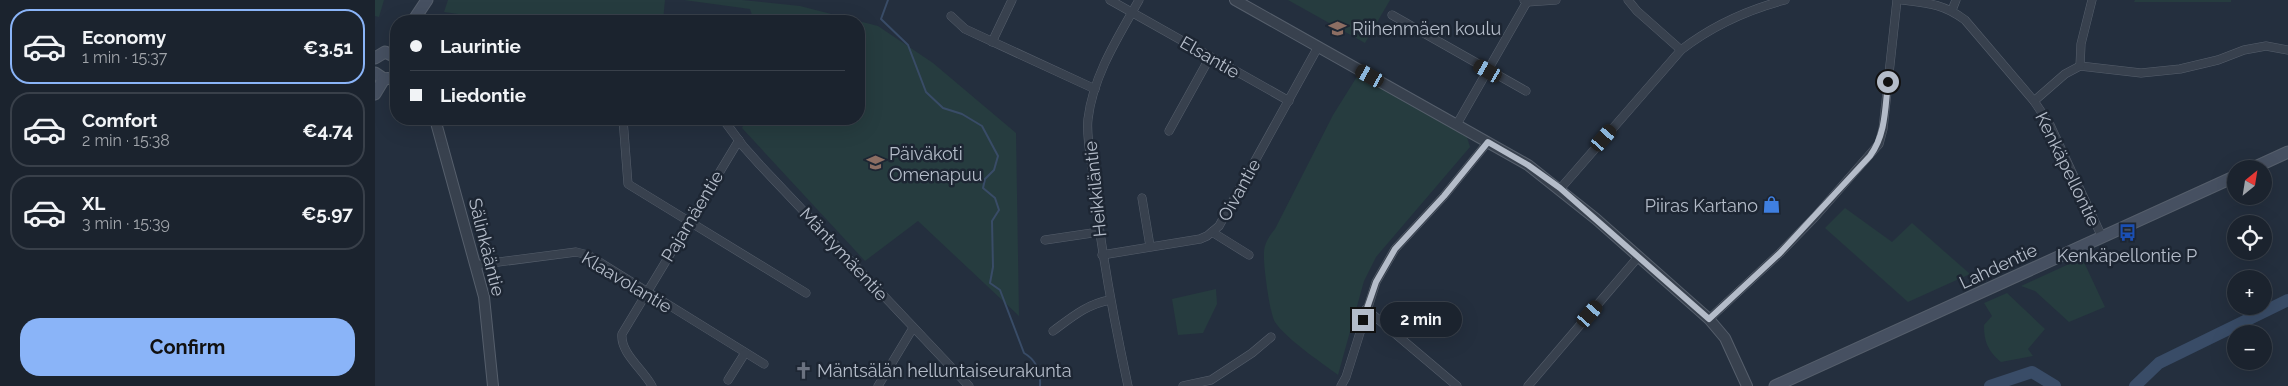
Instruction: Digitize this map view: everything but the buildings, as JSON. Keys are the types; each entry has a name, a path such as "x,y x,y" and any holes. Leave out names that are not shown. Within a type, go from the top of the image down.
{"main road":[{"path":"417,15 427,0"},
{"path":"375,94 377,76 390,78"},
{"path":"2271,160 2288,152"},
{"name":"Lahdentie","path":"1775,386 2227,180"}],"street":[{"path":"992,42 1012,0"},
{"name":"Elsantie","path":"1110,0 1289,101"},
{"name":"Heikkiläntie","path":"1128,386 1102,255 1088,120 1095,89 1111,52 1139,0"},
{"path":"1235,0 1528,165 1560,188 1709,319 1725,338 1747,386"},
{"path":"1457,124 1527,1 1556,0"},
{"path":"1629,0 1637,12 1681,50"},
{"path":"1560,188 1681,50 1697,37 1727,20 1785,0"},
{"path":"1709,319 1815,218 1879,144 1883,129 1897,0"},
{"path":"1902,0 1934,3 1952,10 1956,0"},
{"path":"2080,66 2081,44 2092,0"},
{"name":"Kenkäpellontie","path":"1952,10 1965,20 2034,100 2050,125 2102,237"},
{"path":"1392,15 1526,91"},
{"path":"951,16 965,29 1095,89"},
{"path":"2034,100 2065,74 2080,66 2141,73 2180,69 2218,60 2245,50 2266,46 2288,50"},
{"name":"Oivantie","path":"1102,255 1200,239 1219,226 1318,48"},
{"path":"1169,131 1210,57"},
{"name":"Sälinkääntie","path":"437,125 476,265 483,297 493,386"},
{"path":"623,125 628,184 806,293"},
{"name":"Mäntymäentie","path":"728,125 739,140 969,386"},
{"name":"Pajamäentie","path":"652,386 621,344 622,334 739,140"},
{"path":"1341,386 1346,377 1376,282 1395,249 1444,196 1488,142"},
{"path":"1142,198 1150,246"},
{"path":"1045,240 1099,232"},
{"path":"1212,232 1249,255"},
{"name":"Klaavolantie","path":"476,265 576,252 588,255 646,293 764,364"},
{"path":"1528,386 1639,256"},
{"path":"1053,331 1097,302 1110,300"},
{"path":"1366,309 1457,386"},
{"path":"878,386 913,328"},
{"path":"1183,386 1211,380 1252,353 1271,337"},
{"path":"728,380 745,353"}],"green space":[{"path":"375,0 384,0 379,17 375,16"},
{"path":"448,0 665,0 664,15 465,15 444,12"},
{"path":"684,0 742,0 800,6 835,15 752,15 750,9"},
{"path":"1288,0 1390,0 1365,43"},
{"path":"2135,0 2231,0 2231,2 2134,2"},
{"path":"865,23 878,26 933,63 1016,133 1019,316 918,221 865,261 742,128 743,125 865,125"},
{"path":"1358,75 1467,137 1470,147 1376,257 1364,281 1338,375 1295,343 1275,322 1267,289 1264,253 1267,240 1275,229 1333,115"},
{"path":"1845,208 1892,242 1912,223 1970,274 1908,302 1825,228"},
{"path":"2082,258 2105,307 2069,322 2035,291 2021,286"},
{"path":"1216,289 1217,304 1203,333 1178,335 1172,299"},
{"path":"2007,293 2045,329 2028,349 2033,356 2001,362 1990,350 1986,341 1984,325 1992,316 1984,303"}],"waterway":[{"path":"888,0 881,19 908,45 926,92 943,108 962,114 982,126 998,156 994,170 985,179 983,188 995,198 999,210 992,221 993,267 990,283 1000,290 1024,353 1032,359 1037,367 1040,376 1040,386"},
{"path":"2135,386 2159,363 2288,300"},
{"path":"1990,386 2032,372 2055,386"}],"place":[{"name":"Riihenmäen koulu","path":"1338,28"},
{"name":"Päiväkoti Omenapuu","path":"875,163"},
{"name":"Piiras Kartano","path":"1772,205"},
{"name":"Kenkäpellontie P","path":"2127,232"},
{"name":"Mäntsälän helluntaiseurakunta","path":"803,370"}],"route":[{"path":"1363,320 1376,282 1395,249 1444,196 1488,142 1528,165 1560,188 1709,319 1815,218 1870,156 1879,144 1883,129 1888,82"}]}
